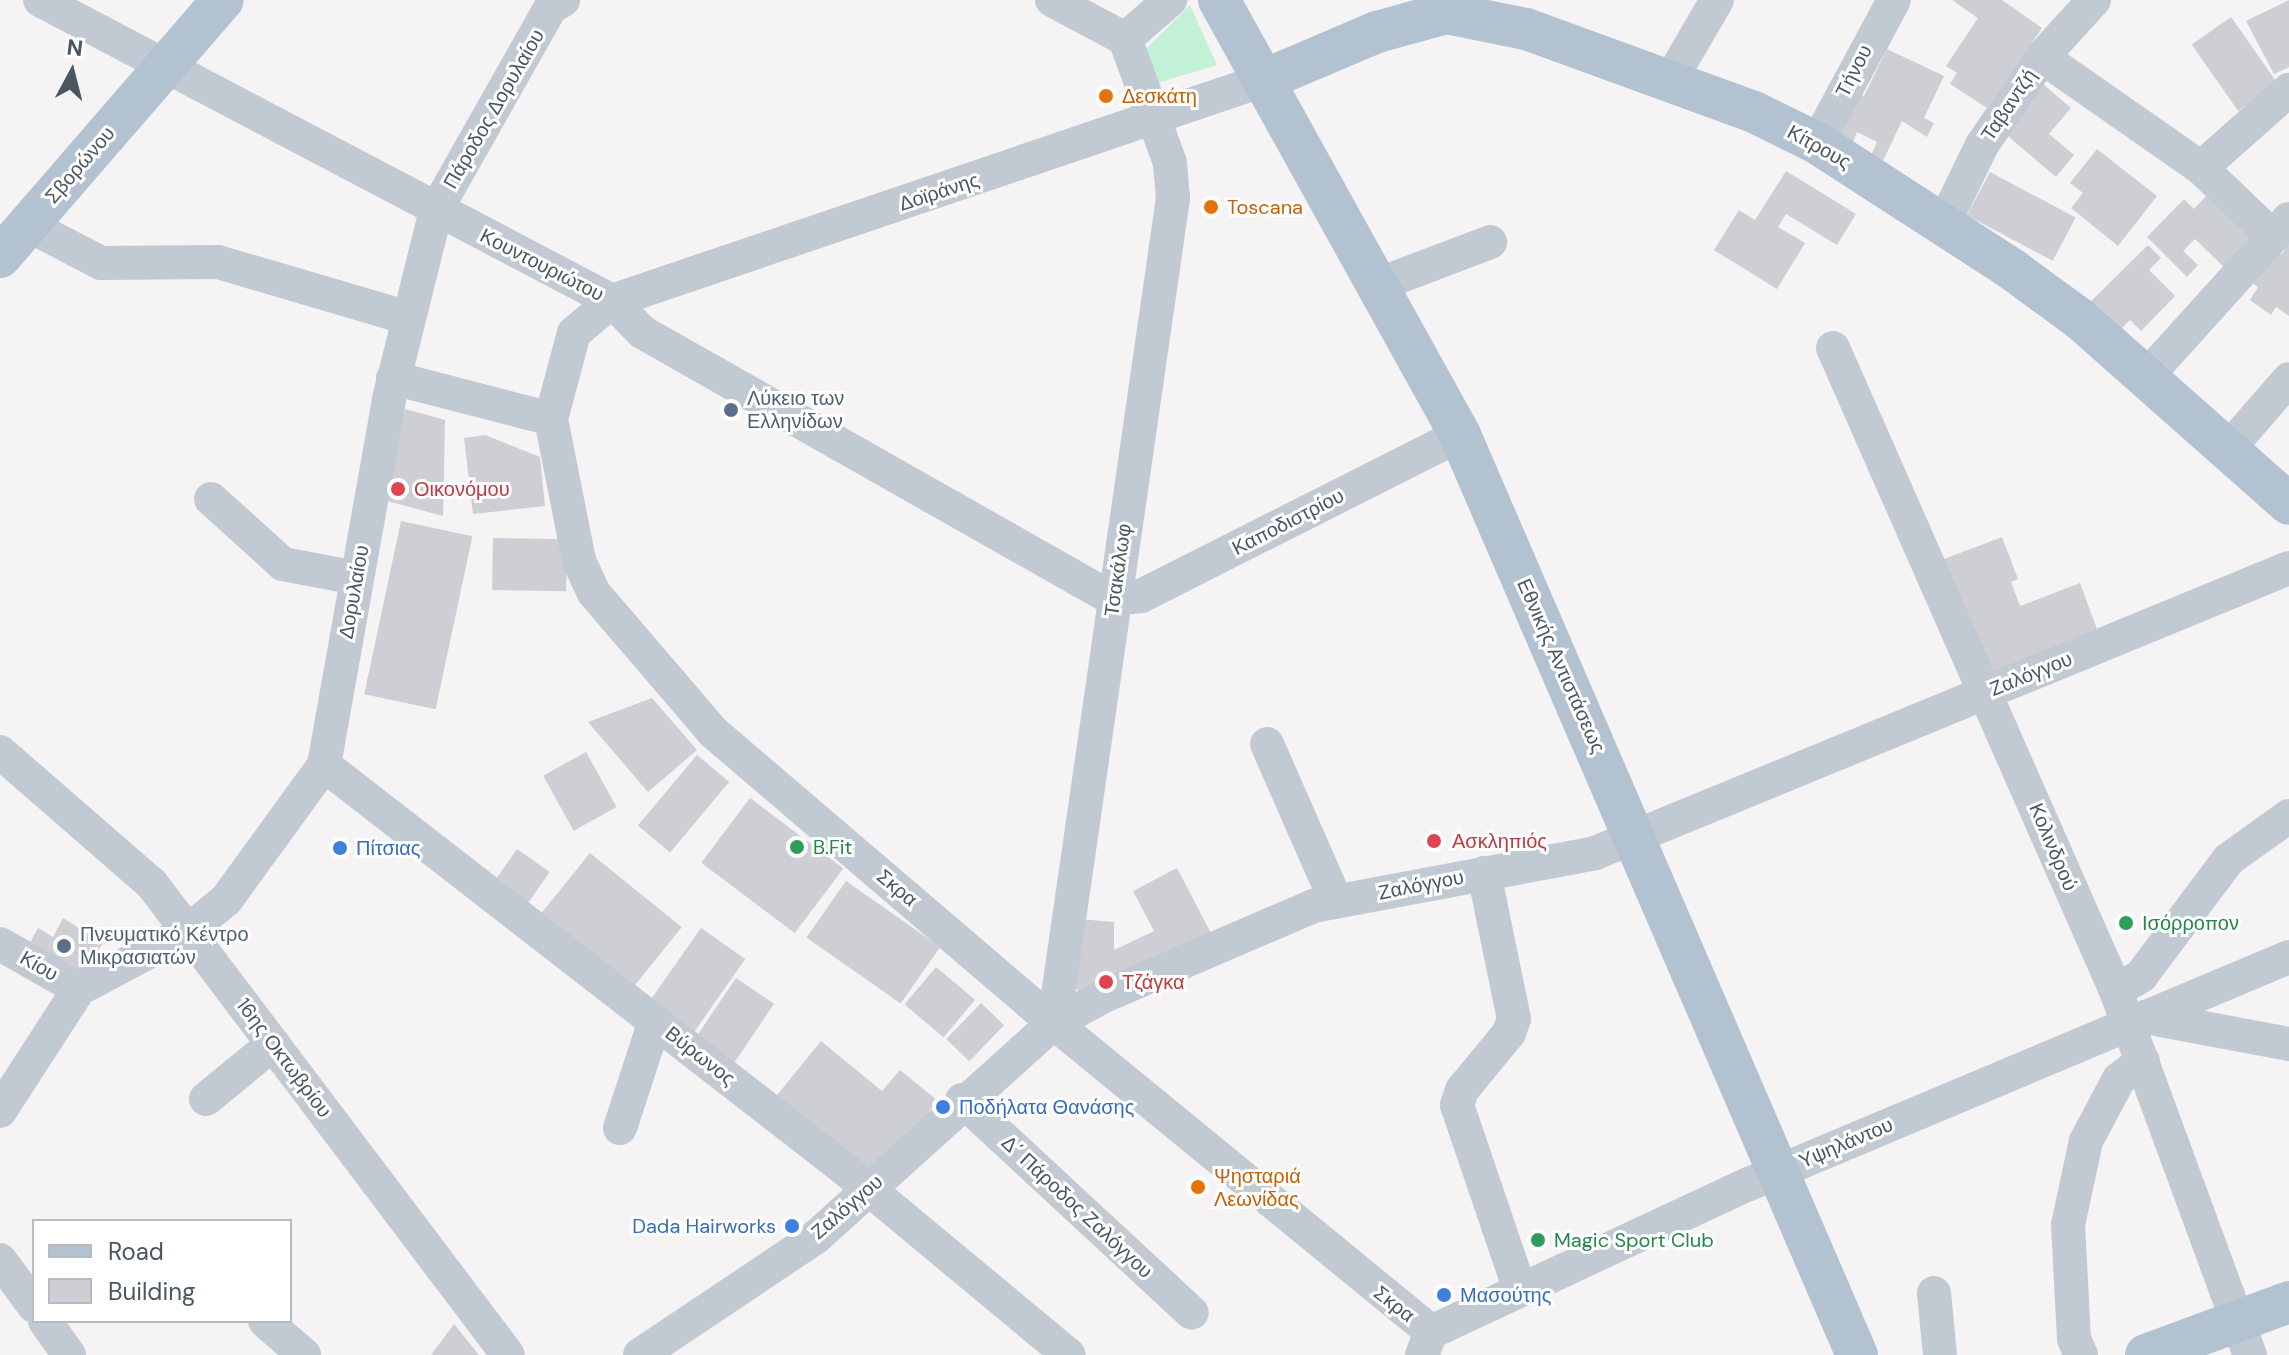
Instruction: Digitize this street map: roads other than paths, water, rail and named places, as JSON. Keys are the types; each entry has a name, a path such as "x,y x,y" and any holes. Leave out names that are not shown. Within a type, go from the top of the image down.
{"main road":[{"name":"Σβορώνου","path":"0,257 223,0"},
{"name":"Εθνικής Αντιστάσεως","path":"1219,0 1460,435 1857,1355"},
{"name":"Κίτρους","path":"1264,80 1377,32 1454,7 1671,79 1817,143 1944,223 2080,319 2289,504"},
{"path":"2146,1355 2242,1336 2289,1302"}],"street":[{"name":"Κουντουριώτου","path":"40,0 612,301 642,332 1113,599"},
{"path":"1052,0 1125,39 1170,0"},
{"path":"1671,79 1717,0"},
{"name":"Τήνου","path":"1817,143 1894,0"},
{"name":"Ταβαντζή","path":"1944,223 1982,145 2042,57 2094,0"},
{"name":"Πάροδος Δορυλαίου","path":"436,210 557,4"},
{"name":"Τσακάλωφ","path":"1068,1015 1063,962 1173,198 1170,163 1125,39"},
{"path":"2042,57 2280,227 2146,377"},
{"name":"Δοϊράνης","path":"612,301 1153,121 1264,80"},
{"path":"2201,168 2289,90"},
{"name":"Δορυλαίου","path":"79,989 188,931 226,900 324,765 393,378 436,210"},
{"path":"28,225 101,263 218,262 408,318"},
{"path":"1377,285 1490,242"},
{"name":"Σκρα","path":"612,301 574,333 551,419 579,561 594,593 713,732 1068,1015 1426,1344"},
{"name":"Κολινδρού","path":"1833,348 2116,991 2137,1021 2143,1061 2242,1336"},
{"path":"393,378 551,419"},
{"path":"2229,448 2289,379"},
{"name":"Καποδιστρίου","path":"1113,599 1141,596 1460,435"},
{"path":"211,499 283,564 357,578"},
{"name":"Ζαλόγγου","path":"640,1355 816,1237 962,1100 1068,1015 1227,939 1336,901 1595,853 2289,568"},
{"path":"1267,744 1336,901"},
{"name":"16ης Οκτωβρίου","path":"0,752 133,864 188,931 508,1355"},
{"name":"Βύρωνος","path":"324,765 870,1189 1069,1355"},
{"path":"2116,991 2141,976 2229,859 2289,816"},
{"path":"1484,873 1513,1026 1462,1090 1457,1105 1520,1290"},
{"name":"Κίου","path":"0,944 79,989"},
{"name":"Υψηλάντου","path":"1426,1344 1520,1290 1777,1171 2289,957"},
{"path":"0,1111 79,989"},
{"path":"620,1128 655,1021"},
{"path":"2137,1021 2289,1044"},
{"path":"206,1099 273,1044"},
{"path":"2081,1355 2074,1339 2068,1225 2086,1141 2119,1079 2143,1061"},
{"name":"Δ΄ Πάροδος Ζαλόγγου","path":"962,1100 1192,1313"},
{"path":"0,1260 32,1303"},
{"path":"1934,1293 1940,1355"},
{"path":"46,1323 69,1355"},
{"path":"267,1323 304,1355"}],"place":[{"name":"Δεσκάτη","path":"1106,96"},
{"name":"Toscana","path":"1211,207"},
{"name":"Λύκειο των Ελληνίδων","path":"731,410"},
{"name":"Οικονόμου","path":"398,489"},
{"name":"Ασκληπιός","path":"1434,841"},
{"name":"B.Fit","path":"797,847"},
{"name":"Πίτσιας","path":"340,848"},
{"name":"Ισόρροπον","path":"2126,923"},
{"name":"Πνευματικό Κέντρο Μικρασιατών","path":"64,946"},
{"name":"Τζάγκα","path":"1106,982"},
{"name":"Ποδήλατα Θανάσης","path":"943,1107"},
{"name":"Ψησταριά Λεωνίδας","path":"1198,1187"},
{"name":"Dada Hairworks","path":"792,1226"},
{"name":"Magic Sport Club","path":"1538,1240"},
{"name":"Μασούτης","path":"1444,1295"}]}
